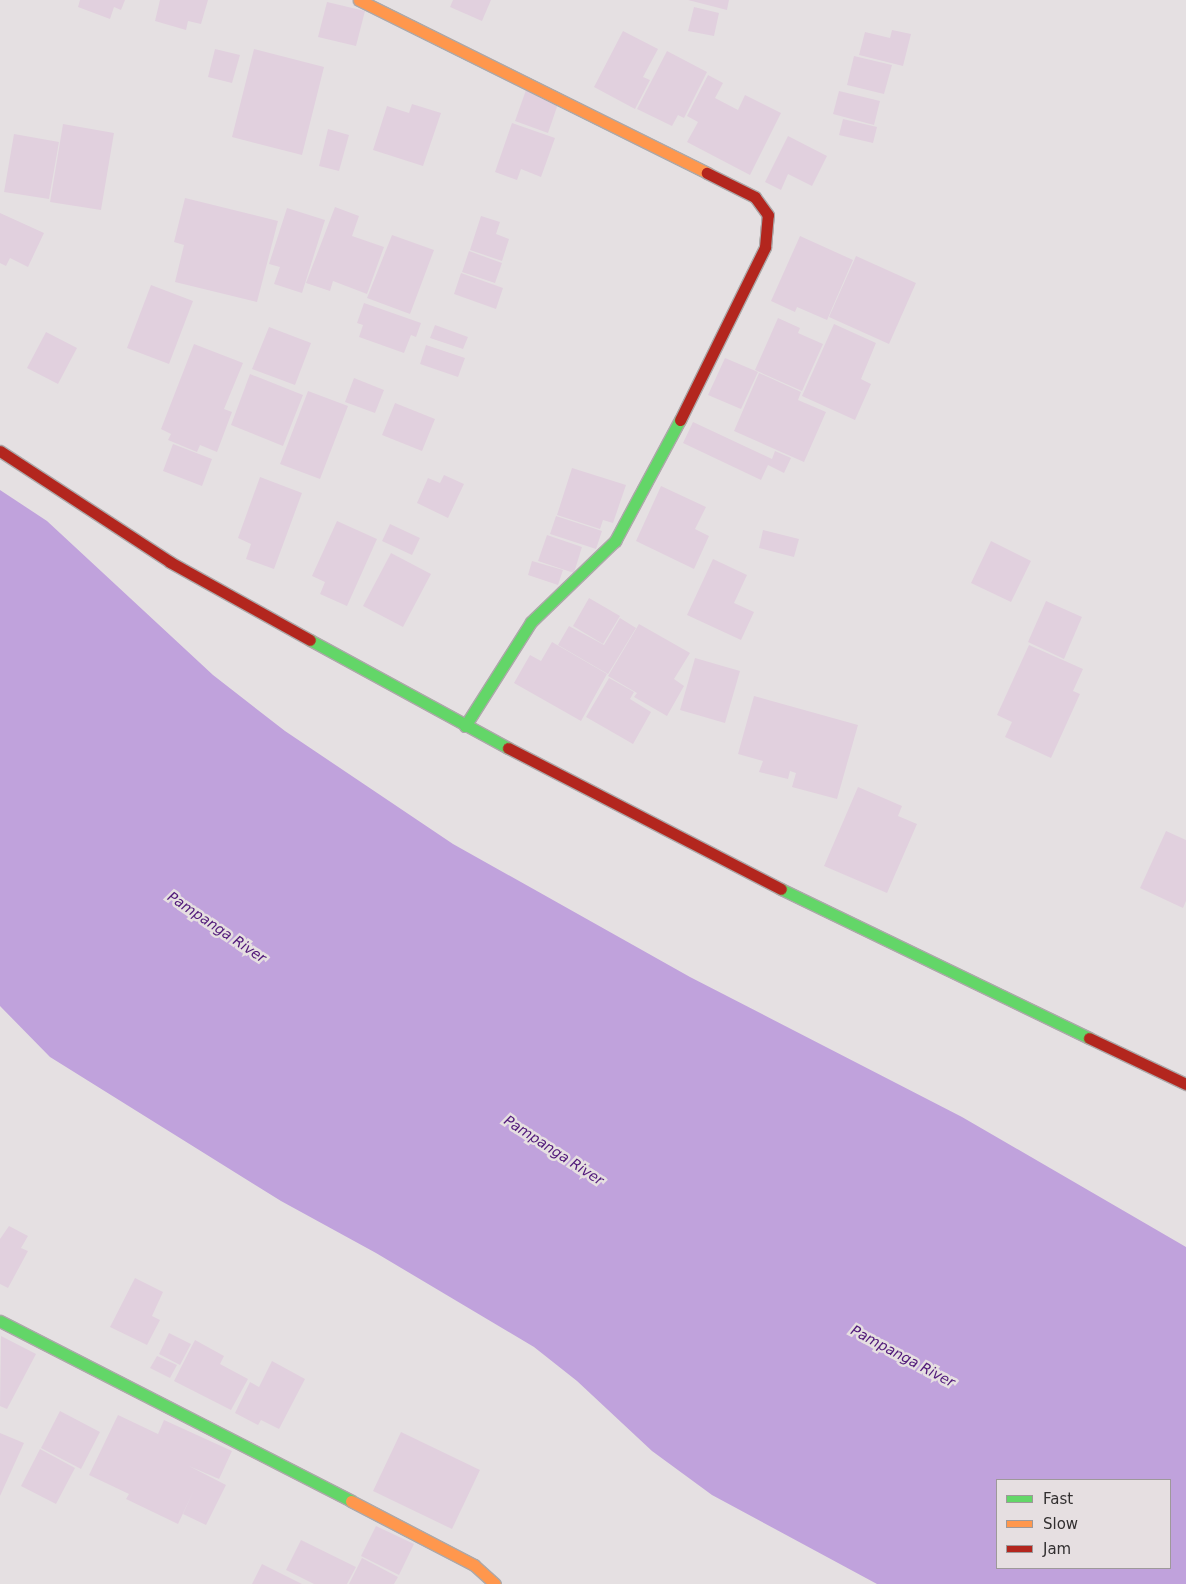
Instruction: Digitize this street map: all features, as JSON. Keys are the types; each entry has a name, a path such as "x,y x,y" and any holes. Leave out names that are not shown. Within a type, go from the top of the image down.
{"street":[{"path":"359,0 755,197 768,215 765,247 665,450 615,541 531,622 465,726"},
{"path":"0,451 170,562 465,726 806,902 1186,1084"},
{"path":"0,1322 474,1565 495,1584"}],"water":[{"name":"Pampanga River","path":"0,490 47,521 213,675 285,731 453,844 690,977 962,1117 1186,1247 1186,1584 877,1584 712,1495 652,1451 577,1381 534,1347 376,1253 281,1201 50,1057 0,1006"}],"building":[{"path":"80,0 125,0 121,10 114,7 110,19 78,7"},
{"path":"160,0 208,0 201,24 188,21 186,30 155,21"},
{"path":"453,0 491,0 482,21 450,7"},
{"path":"688,0 729,0 727,10"},
{"path":"327,2 365,11 356,46 318,37"},
{"path":"694,7 719,13 714,36 688,31"},
{"path":"892,30 911,34 903,66 859,55 865,32 890,38"},
{"path":"623,31 658,49 643,77 650,80 635,109 594,87"},
{"path":"215,49 240,55 232,83 208,77"},
{"path":"254,49 324,67 302,155 232,137"},
{"path":"667,51 707,72 684,118 678,115 672,126 637,109"},
{"path":"854,56 892,65 884,94 847,85"},
{"path":"708,75 723,83 715,98 738,110 745,95 781,113 750,175 687,142 698,122 687,116"},
{"path":"526,90 559,101 548,133 515,121"},
{"path":"839,91 880,101 874,125 833,114"},
{"path":"412,104 441,113 423,166 373,150 387,106 409,113"},
{"path":"843,119 877,127 873,143 839,135"},
{"path":"512,123 555,138 541,177 521,169 517,180 495,172"},
{"path":"63,124 114,133 101,210 50,202"},
{"path":"328,129 349,135 339,171 319,166"},
{"path":"14,134 59,142 49,199 4,192"},
{"path":"788,136 827,156 812,186 788,174 781,190 765,182"},
{"path":"185,198 278,221 257,302 175,282 184,245 174,242"},
{"path":"335,207 359,216 352,236 384,247 367,294 333,281 330,291 306,283"},
{"path":"287,208 325,220 302,293 274,284 280,267 269,264"},
{"path":"0,213 44,233 28,267 10,258 6,266 0,263"},
{"path":"481,216 500,222 496,234 509,239 502,261 470,250"},
{"path":"392,235 434,250 410,314 367,298"},
{"path":"800,236 853,260 827,320 797,307 795,312 771,301"},
{"path":"469,251 502,263 495,283 462,272"},
{"path":"856,256 916,283 889,344 829,317"},
{"path":"461,273 503,288 496,309 454,294"},
{"path":"151,285 193,301 169,364 127,348"},
{"path":"364,303 421,323 416,337 411,335 404,353 359,337 363,325 357,323"},
{"path":"778,318 800,328 798,333 823,344 802,391 755,370"},
{"path":"834,324 876,343 861,379 871,384 855,420 802,396"},
{"path":"435,325 468,337 463,349 430,338"},
{"path":"269,327 311,343 295,385 252,369"},
{"path":"46,332 77,348 58,384 27,368"},
{"path":"194,344 243,363 224,409 232,412 217,452 200,445 197,452 168,440 171,434 161,429"},
{"path":"426,345 465,358 458,377 420,364"},
{"path":"725,358 758,372 741,409 708,395"},
{"path":"759,373 801,392 798,400 826,412 804,462 734,431"},
{"path":"250,374 303,395 283,446 231,425"},
{"path":"354,378 384,390 375,413 345,402"},
{"path":"308,391 348,406 320,479 280,464"},
{"path":"395,403 435,419 422,451 382,435"},
{"path":"693,422 772,459 775,451 791,458 784,473 768,465 761,480 683,443"},
{"path":"173,444 212,459 202,486 163,471"},
{"path":"572,468 626,485 613,523 603,520 600,529 557,515"},
{"path":"444,475 464,484 448,518 417,503 428,478 440,483"},
{"path":"260,477 302,493 274,569 246,559 251,544 238,538"},
{"path":"661,486 706,507 695,529 709,536 694,569 636,541"},
{"path":"556,516 602,531 596,549 550,534"},
{"path":"337,521 377,539 347,606 320,594 325,582 312,576"},
{"path":"390,524 420,538 412,555 382,541"},
{"path":"763,530 799,539 794,557 759,548"},
{"path":"547,535 582,547 574,573 538,561"},
{"path":"991,541 1031,561 1011,602 971,583"},
{"path":"391,553 431,574 403,627 363,606"},
{"path":"713,559 747,575 734,603 754,612 741,640 687,615"},
{"path":"532,561 563,570 558,585 528,575"},
{"path":"589,598 620,616 603,644 573,626"},
{"path":"1046,601 1082,617 1064,659 1028,642"},
{"path":"620,618 636,628 608,674 558,645 569,626 604,645"},
{"path":"639,624 690,653 674,679 684,686 667,716 634,697 637,693 608,676"},
{"path":"552,642 607,674 581,721 514,683 530,655 541,661"},
{"path":"1029,645 1083,669 1073,691 1080,694 1051,758 1005,737 1012,722 997,715"},
{"path":"695,658 740,671 725,723 680,710"},
{"path":"609,678 634,692 630,699 651,712 633,744 586,717"},
{"path":"754,696 858,725 837,799 792,787 796,773 790,771 788,779 759,772 763,761 738,754"},
{"path":"858,787 902,806 898,816 917,824 887,893 824,866"},
{"path":"1166,831 1186,840 1186,901 1183,908 1140,888"},
{"path":"9,1226 28,1236 21,1248 28,1251 8,1288 0,1284 0,1239"},
{"path":"135,1278 163,1292 152,1316 160,1320 147,1345 110,1327"},
{"path":"169,1333 191,1344 180,1365 159,1354"},
{"path":"1,1336 36,1354 7,1409 0,1406"},
{"path":"195,1340 224,1356 220,1364 248,1379 231,1410 174,1381"},
{"path":"157,1356 177,1365 170,1378 150,1368"},
{"path":"272,1361 305,1379 279,1429 261,1420 258,1425 235,1413 250,1382 259,1387"},
{"path":"60,1411 100,1432 81,1469 41,1448"},
{"path":"118,1415 158,1434 164,1420 232,1451 219,1479 189,1466 226,1485 206,1525 183,1514 194,1490 178,1524 126,1499 129,1494 89,1475"},
{"path":"401,1432 480,1470 452,1529 373,1491"},
{"path":"0,1433 24,1443 0,1496"},
{"path":"40,1449 75,1468 56,1504 21,1486"},
{"path":"376,1526 414,1544 399,1575 361,1556"},
{"path":"301,1540 356,1567 347,1584 314,1584 286,1570"},
{"path":"362,1558 398,1577 394,1584 349,1584"},
{"path":"262,1564 302,1584 252,1584"}],"traffic: fast":[{"path":"465,726 531,622 615,541 680,420"},
{"path":"310,640 508,748"},
{"path":"781,889 1089,1038"},
{"path":"0,1321 351,1501"}],"traffic: slow":[{"path":"359,0 707,173"},
{"path":"351,1501 474,1565 495,1584"}],"traffic: jam":[{"path":"680,420 765,247 768,215 755,197 707,173"},
{"path":"0,451 170,562 310,640"},
{"path":"508,748 781,889"},
{"path":"1089,1038 1186,1084"}]}
